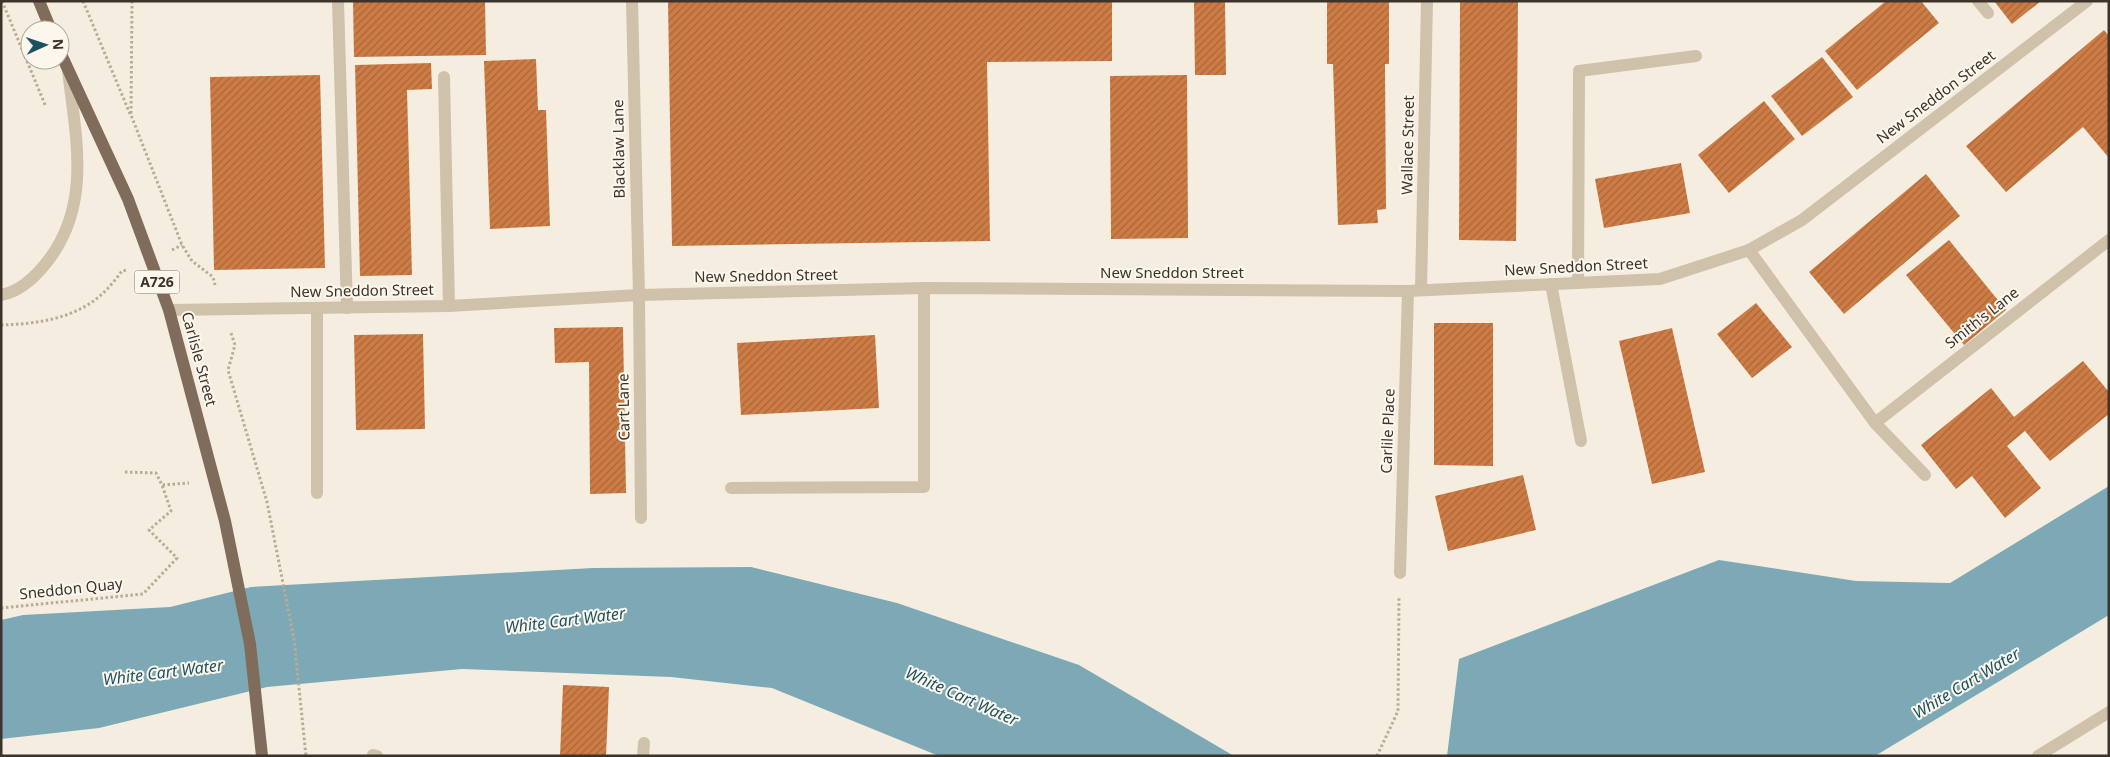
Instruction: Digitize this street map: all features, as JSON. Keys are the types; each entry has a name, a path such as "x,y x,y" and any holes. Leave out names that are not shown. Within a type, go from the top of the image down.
{"main road":[{"path":"39,1 47,20"},
{"name":"Carlisle Street","path":"68,72 128,199 149,262 169,310 225,522 250,644 262,752"}],"street":[{"path":"338,1 347,308"},
{"name":"Blacklaw Lane","path":"632,1 639,296"},
{"name":"Wallace Street","path":"1421,290 1427,1"},
{"path":"1978,1 1988,13"},
{"name":"New Sneddon Street","path":"169,310 449,306 639,296 924,288 1408,291 1660,280 1749,250 1802,220 2087,1"},
{"path":"1578,283 1579,71 1696,56"},
{"name":"Carlisle Street","path":"1,295 9,294 40,271 58,248 69,222 78,187 79,159 68,72"},
{"path":"444,77 449,306"},
{"name":"Smith's Lane","path":"1875,423 2109,240"},
{"path":"1749,250 1875,423 1925,474"},
{"path":"1551,284 1580,441"},
{"path":"731,488 924,488 924,288"},
{"name":"Carlile Place","path":"1400,573 1408,291"},
{"name":"Cart Lane","path":"639,296 641,518"},
{"path":"317,308 317,492"},
{"path":"2038,756 2109,712"}],"path":[{"path":"2,1 49,116"},
{"path":"83,1 131,115 182,245 192,261 213,277 221,309 235,345 228,370 267,502 294,639 306,756"},
{"path":"131,115 132,1"},
{"path":"1,325 62,318 100,296 122,271 149,262 182,245"},
{"path":"125,472 156,472 162,485 214,480"},
{"name":"Sneddon Quay","path":"1,608 143,594 177,558 148,530 171,510 162,485"},
{"path":"1377,756 1398,711 1400,573"}],"water":[{"name":"White Cart Water","path":"2109,486 2109,615 1875,756 1447,756 1459,659 1719,560 1856,581 1950,583"},
{"name":"White Cart Water","path":"751,567 897,603 1079,665 1234,756 939,756 772,688 671,677 462,669 267,687 99,728 1,739 1,620 23,615 170,607 251,587 593,568"}],"building":[{"path":"353,1 485,1 486,55 354,57"},
{"path":"668,1 1112,1 1112,61 987,62 990,241 672,246"},
{"path":"1194,1 1225,1 1226,75 1195,75"},
{"path":"1327,1 1389,1 1389,64 1385,64 1386,209 1377,210 1378,223 1338,225 1333,64 1327,64"},
{"path":"1460,1 1518,1 1516,241 1459,240"},
{"path":"1886,1 1921,1 1939,23 1857,90 1825,51"},
{"path":"1994,1 2041,1 2012,24"},
{"path":"2104,30 2109,36 2109,158 2083,127 2006,192 1966,146"},
{"path":"1822,57 1853,97 1802,136 1771,96"},
{"path":"536,59 538,110 546,110 550,226 490,229 484,61"},
{"path":"431,63 432,89 407,90 412,275 360,276 355,65"},
{"path":"320,75 325,268 214,270 210,77"},
{"path":"1187,75 1188,238 1111,239 1110,76"},
{"path":"1764,101 1795,139 1729,193 1698,155"},
{"path":"1681,163 1690,213 1604,228 1595,179"},
{"path":"1926,174 1960,216 1844,314 1809,272"},
{"path":"1949,240 2006,310 1964,345 1906,275"},
{"path":"1756,303 1792,347 1752,378 1717,334"},
{"path":"1434,323 1493,323 1493,466 1434,465"},
{"path":"623,327 626,493 590,494 589,362 555,363 554,328"},
{"path":"1672,328 1705,472 1652,484 1619,341"},
{"path":"423,334 425,429 356,430 354,335"},
{"path":"875,335 879,408 741,415 737,343"},
{"path":"2083,361 2109,392 2109,414 2050,461 2025,431 2007,446 2041,488 2005,518 1972,476 1956,489 1921,445 1991,388 2014,417"},
{"path":"1523,475 1536,530 1448,551 1435,496"},
{"path":"563,685 609,687 606,756 560,756"}]}
